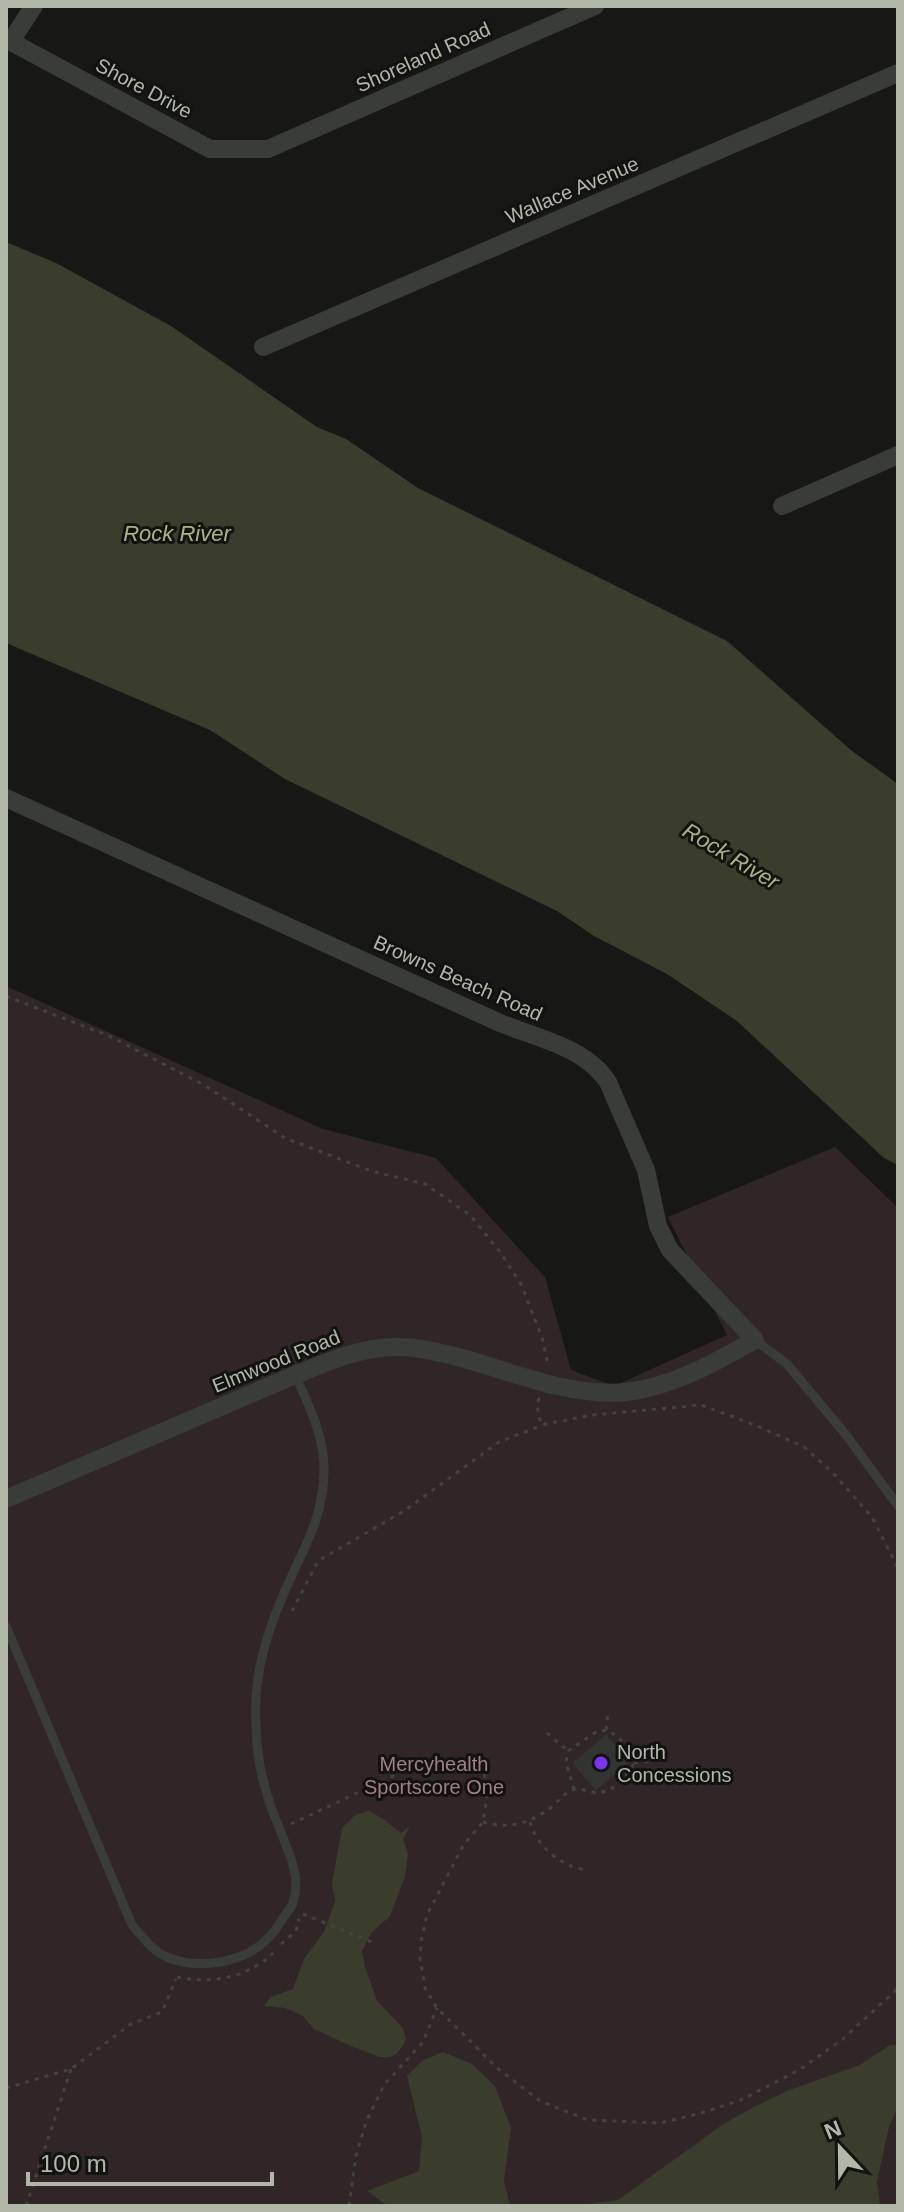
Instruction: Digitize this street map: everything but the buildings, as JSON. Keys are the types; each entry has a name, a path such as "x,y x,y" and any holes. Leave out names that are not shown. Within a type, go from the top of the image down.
{"street":[{"path":"9,40 34,6"},
{"name":"Shoreland Road","path":"268,149 595,6"},
{"name":"Shore Drive","path":"9,40 210,149 268,149"},
{"name":"Wallace Avenue","path":"263,347 898,73"},
{"path":"782,506 898,455"},
{"name":"Browns Beach Road","path":"6,798 500,1023 579,1054 599,1069 608,1082 646,1170 658,1226 670,1250 755,1340"},
{"name":"Elmwood Road","path":"6,1499 344,1355 379,1348 433,1350 590,1392 627,1392 701,1369 755,1340"}],"lane":[{"path":"755,1340 787,1364 847,1436 898,1506"},
{"path":"6,1626 132,1925 164,1957 184,1963 215,1963 244,1955 263,1943 293,1904 296,1886 293,1862 262,1776 256,1743 256,1696 265,1645 283,1595 313,1531 324,1471 312,1411 295,1375"}],"path":[{"path":"6,996 109,1036 204,1085 285,1138 371,1171 425,1184 470,1215 521,1284 542,1337 547,1360 537,1406 541,1425"},
{"path":"287,1621 318,1561 404,1511 499,1442 541,1425 592,1415 701,1405 804,1447 834,1474 872,1517 898,1568"},
{"path":"606,1730 608,1711"},
{"path":"574,1790 566,1762 568,1751 596,1732 606,1730 615,1734 634,1763"},
{"path":"547,1733 568,1751"},
{"path":"291,1824 408,1769 475,1757 483,1760 487,1798 483,1822 464,1844 427,1915 420,1958 425,1988 437,2008 497,2068 540,2101 588,2120 661,2123 743,2099 799,2070 843,2039 898,1988"},
{"path":"634,1763 653,1761"},
{"path":"483,1822 504,1826 530,1822 569,1791 580,1788 594,1793 613,1790 634,1763"},
{"path":"530,1822 532,1831 555,1856 564,1863 588,1871"},
{"path":"177,1977 197,1981 228,1978 262,1964 296,1931 301,1913 377,1944"},
{"path":"6,2088 71,2069 131,2024 162,2012 184,1963"},
{"path":"349,2206 356,2156 366,2122 384,2085 423,2042 437,2008"},
{"path":"26,2206 71,2069"}],"green space":[{"name":"Mercyhealth Sportscore One","path":"6,986 323,1129 436,1158 545,1277 571,1370 614,1386 727,1335 668,1217 835,1147 898,1208 898,2206 6,2206"}],"water":[{"name":"Rock River","path":"6,242 56,263 171,326 317,427 346,439 418,488 727,641 852,751 898,784 898,1165 884,1158 737,1021 667,974 594,936 557,911 285,779 210,730 6,643"},
{"path":"369,1811 401,1833 410,1826 403,1839 408,1855 405,1876 390,1916 372,1932 362,1951 377,2001 403,2028 406,2039 396,2054 390,2057 380,2057 314,2029 303,2016 285,2008 264,2006 271,1997 293,1989 304,1959 324,1932 335,1901 332,1883 342,1828 355,1815"},
{"path":"890,2045 898,2045 898,2106 889,2127 877,2181 880,2206 574,2206 618,2200 725,2123 787,2091 860,2065"},
{"path":"443,2052 472,2064 495,2086 511,2128 504,2181 510,2206 388,2206 367,2191 419,2171 422,2137 407,2076 422,2061"}],"place":[{"name":"North Concessions","path":"601,1763"}]}
